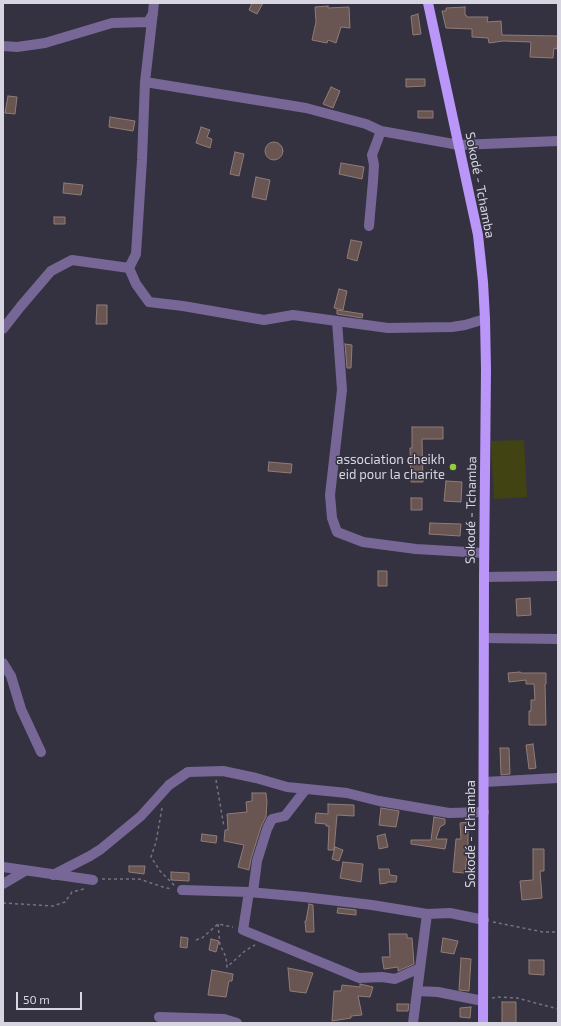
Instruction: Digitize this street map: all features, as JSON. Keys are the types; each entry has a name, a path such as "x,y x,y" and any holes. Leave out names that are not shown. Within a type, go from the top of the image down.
{"main road":[{"name":"Sokodé - Tchamba","path":"428,3 478,235 485,319 483,1023"}],"street":[{"path":"129,268 136,254 145,82 154,3"},
{"path":"3,46 16,47 45,43 112,23 148,22 153,14"},
{"path":"145,82 306,108 366,124 381,131 459,145 558,141"},
{"path":"369,226 374,164 372,155 381,131"},
{"path":"3,329 51,271 72,260 129,268"},
{"path":"129,268 136,284 149,302 183,306 264,320 293,315 388,328 452,327 466,325 485,319"},
{"path":"337,321 342,390 330,495 332,518 337,532 363,542 416,549 484,553"},
{"path":"484,577 558,576"},
{"path":"484,638 558,639"},
{"path":"3,663 11,676 21,709 41,752"},
{"path":"53,875 90,856 101,848 141,816 169,785 188,772 223,771 256,778 287,788 347,793 379,801 449,812 484,812"},
{"path":"484,782 558,778"},
{"path":"306,789 285,816 272,819 267,829 258,861 243,930 359,978 382,977 395,980 420,968"},
{"path":"3,866 53,875 93,880"},
{"path":"3,884 25,870"},
{"path":"182,890 251,892 372,905 427,914 450,913 484,920"},
{"path":"413,1023 427,914"},
{"path":"417,991 438,992 483,1000"},
{"path":"159,1017 224,1019 238,1023"}],"path":[{"path":"215,772 224,827"},
{"path":"162,806 156,842 151,856 160,871 175,887 182,890"},
{"path":"3,903 53,906 65,902 72,892 83,890 93,880 139,879 166,888 182,890"},
{"path":"484,920 543,932 558,932"},
{"path":"218,924 243,930"},
{"path":"218,924 220,945 226,957 227,967 246,950 263,938"},
{"path":"196,940 202,938 218,924"},
{"path":"483,1000 498,997 517,998 558,1009"}],"shaded area":[{"path":"524,440 527,497 494,499 491,441"}],"building":[{"path":"252,3 263,3 257,14 249,10"},
{"path":"328,6 328,8 349,7 350,28 341,27 336,43 328,40 327,43 312,40 316,22 315,7"},
{"path":"465,7 465,15 467,17 488,17 487,22 501,21 502,35 558,36 557,49 554,48 553,58 530,57 531,42 503,41 489,43 488,38 472,37 472,29 446,28 442,11 446,11 446,8"},
{"path":"418,14 421,34 413,35 411,16"},
{"path":"406,79 425,79 425,86 406,87"},
{"path":"331,87 340,91 333,108 323,104"},
{"path":"8,96 17,97 15,114 5,113"},
{"path":"418,111 433,111 433,118 418,118"},
{"path":"110,117 135,121 133,131 109,127"},
{"path":"201,127 210,130 207,137 212,139 210,148 196,143"},
{"path":"270,142 278,142 283,147 281,158 278,160 270,160 265,155 265,147"},
{"path":"235,152 244,154 239,176 230,174"},
{"path":"341,163 364,167 362,179 339,174"},
{"path":"256,177 270,180 266,200 252,197"},
{"path":"64,183 83,185 81,195 63,193"},
{"path":"54,217 65,217 65,224 54,224"},
{"path":"351,240 362,242 357,261 347,258"},
{"path":"339,289 347,291 343,310 334,308"},
{"path":"97,305 107,305 107,324 96,324"},
{"path":"337,310 363,314 362,318 337,314"},
{"path":"345,344 352,345 351,368 347,368"},
{"path":"412,427 443,427 443,439 422,439 423,482 411,482 410,448 412,448"},
{"path":"269,462 292,464 291,473 268,471"},
{"path":"446,481 462,482 461,502 444,501"},
{"path":"411,498 422,498 422,510 411,510"},
{"path":"430,523 461,524 460,536 429,534"},
{"path":"378,571 387,571 387,586 378,586"},
{"path":"530,598 531,615 517,616 516,599"},
{"path":"508,673 546,673 546,725 529,725 531,700 535,700 534,684 526,684 526,680 509,682"},
{"path":"533,744 536,768 529,769 526,745"},
{"path":"500,748 509,748 510,774 501,775"},
{"path":"252,793 266,793 267,802 266,817 261,827 249,870 238,867 244,845 224,841 225,830 228,830 227,814 247,812 246,802 252,801"},
{"path":"328,804 354,805 354,816 337,815 334,850 328,850 329,826 326,826 326,824 315,823 316,813 328,814"},
{"path":"381,808 399,811 396,827 379,825"},
{"path":"434,817 445,819 445,824 440,827 436,839 447,839 445,849 411,844 411,840 431,840"},
{"path":"468,822 468,855 465,873 453,872 456,839 461,839 460,823"},
{"path":"202,834 217,836 216,843 201,841"},
{"path":"385,834 388,847 379,849 377,836"},
{"path":"335,847 343,850 339,861 332,859"},
{"path":"533,849 544,849 544,871 540,871 542,898 522,900 520,881 533,880"},
{"path":"343,862 363,864 361,882 340,878"},
{"path":"129,866 145,866 144,874 129,872"},
{"path":"379,869 389,869 390,875 397,876 396,882 380,884"},
{"path":"171,872 189,873 189,881 171,880"},
{"path":"309,904 313,905 314,932 306,932 305,921"},
{"path":"338,908 356,910 356,915 337,913"},
{"path":"389,934 407,934 407,938 412,938 414,964 398,971 398,967 384,969 382,957 390,957"},
{"path":"181,937 188,938 187,948 180,947"},
{"path":"443,938 458,941 454,954 441,952"},
{"path":"211,939 219,941 216,952 209,950"},
{"path":"461,958 471,959 469,991 459,990"},
{"path":"529,960 544,960 544,975 529,974"},
{"path":"288,968 313,973 306,993 290,991"},
{"path":"212,970 233,974 232,981 229,981 226,997 208,995"},
{"path":"360,984 373,987 370,997 358,996 362,1015 332,1021 334,991 341,991 342,985 360,987"},
{"path":"502,1002 516,1002 516,1023 502,1023"},
{"path":"397,1004 409,1004 408,1011 397,1011"},
{"path":"471,1007 470,1018 460,1017 460,1008"}],"place":[{"name":"association cheikh eid pour la charite","path":"453,467"}]}
